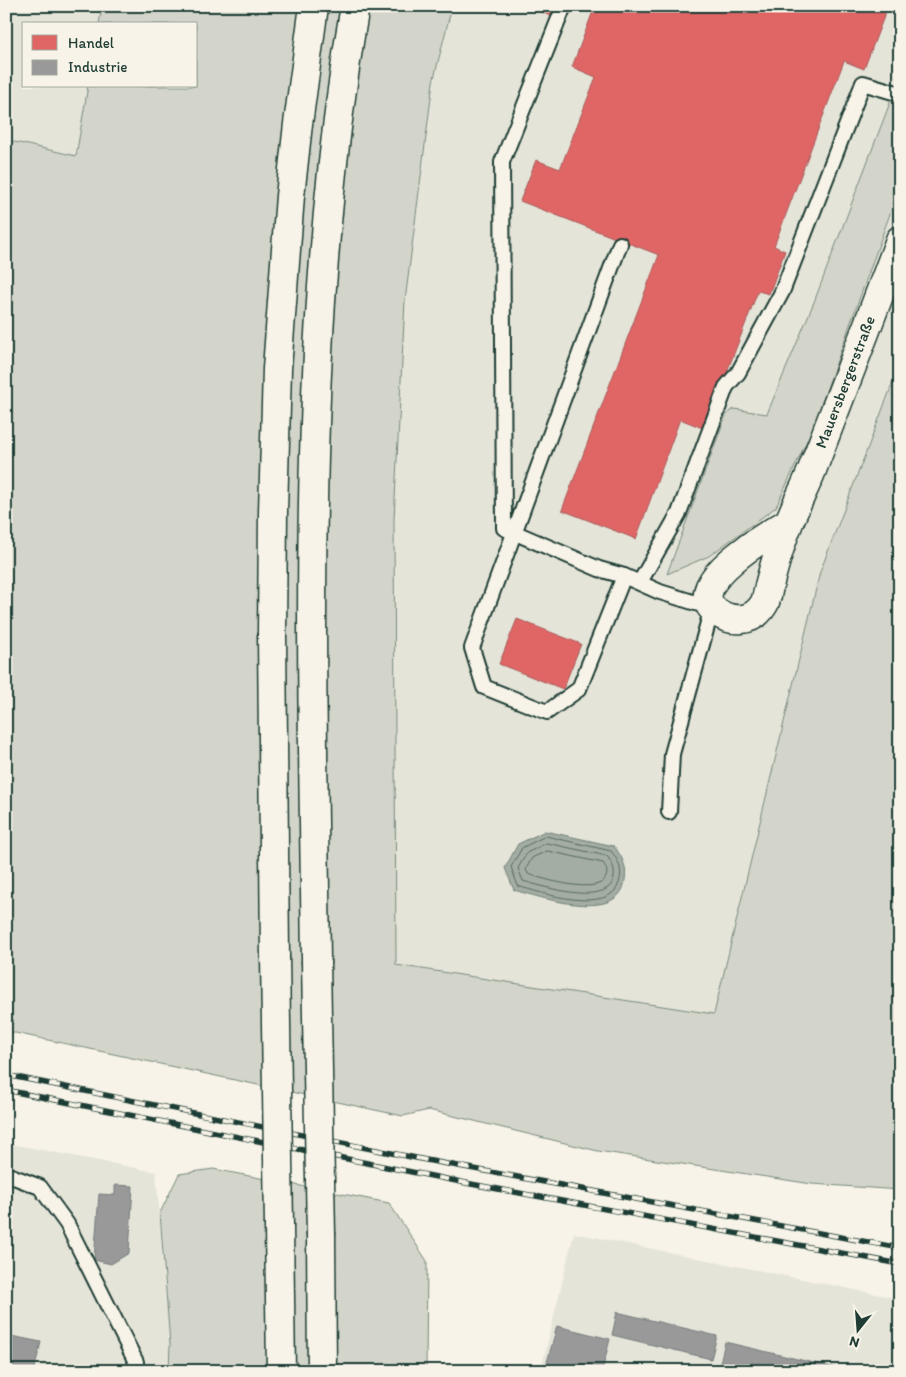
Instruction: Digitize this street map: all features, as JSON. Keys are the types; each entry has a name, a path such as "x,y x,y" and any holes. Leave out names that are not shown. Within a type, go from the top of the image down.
{"main road":[{"path":"281,1371 272,625 273,512 277,369 290,196 314,6"},
{"path":"322,1371 312,654 312,520 322,283 330,202 355,6"},
{"path":"349,43 368,6"},
{"name":"Mauersbergerstraße","path":"712,608 720,615 736,620 749,618 764,604 779,548 788,523 811,472 900,240"},
{"path":"712,608 708,599 710,589 730,561 752,544 788,523"}],"lane":[{"path":"564,6 502,162 504,528 600,569 640,582 660,592 712,608 672,754 669,812"},
{"path":"640,582 679,513 726,388 738,373 782,292 863,84 900,94"},
{"path":"620,244 472,648 484,687 547,712 579,689 624,576"},
{"path":"6,1174 40,1187 67,1224 136,1362 136,1371"}],"shaded area":[{"path":"6,6 102,6 99,22 22,22 22,88 88,88 77,156 6,140"},
{"path":"102,6 452,6 433,82 405,301 394,519 396,965 714,1014 820,572 900,364 900,1190 812,1184 598,1151 429,1110 403,1116 6,1031 6,140 76,156 88,88 198,88 198,22 99,22"},
{"path":"452,6 900,6 900,364 820,572 714,1015 396,965 394,519 405,301 433,82"},
{"path":"891,100 900,103 900,186 812,430 776,507 709,556 667,574 726,415 734,409 767,414 814,302"},
{"path":"6,1143 156,1172 170,1344 169,1371 6,1371"},
{"path":"213,1169 389,1203 427,1261 426,1371 169,1371 170,1344 160,1213 179,1174"},
{"path":"574,1233 900,1299 900,1371 534,1371 542,1366"}],"water":[{"path":"545,831 614,846 623,860 625,869 624,885 617,896 606,902 591,905 557,901 514,890 505,868 518,844"}],"building: Handel":[{"path":"528,6 559,6 555,18"},
{"path":"595,6 888,6 864,69 844,61 774,246 785,251 769,294 758,291 705,429 680,419 636,539 562,510 659,255 520,201 536,160 560,169 596,77 572,67"},
{"path":"517,619 581,644 563,689 499,664"}],"building: Industrie":[{"path":"115,1185 133,1186 129,1253 111,1264 94,1260 99,1194 115,1195"},
{"path":"617,1312 717,1336 711,1359 612,1335"},
{"path":"557,1326 610,1339 602,1371 563,1371 546,1366"},
{"path":"6,1335 41,1342 34,1371 6,1371"},
{"path":"725,1342 848,1371 718,1371"}],"railway":[{"path":"6,1075 426,1160 900,1248"},
{"path":"6,1090 471,1184 900,1264"}]}
